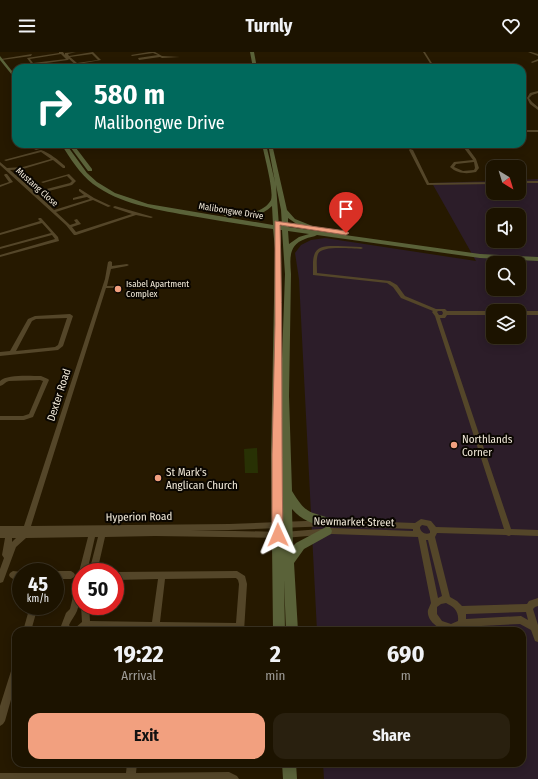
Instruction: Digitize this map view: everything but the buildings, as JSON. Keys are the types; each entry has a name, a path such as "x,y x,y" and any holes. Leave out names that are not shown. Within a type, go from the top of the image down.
{"main road":[{"path":"3,52 12,64"},
{"path":"252,52 254,64"},
{"path":"256,52 258,64"},
{"path":"1,58 12,73"},
{"name":"Malibongwe Drive","path":"66,148 85,174 95,183 119,196 165,210 242,222 331,233 480,256 538,260"},
{"name":"Malibongwe Drive","path":"73,148 94,176 114,189 135,197 163,205 282,226"},
{"path":"265,148 282,226 288,274 288,325 285,396 287,492 283,530 279,627"},
{"path":"271,148 284,210 288,217 294,221 331,233"},
{"path":"218,214 256,214 268,208 275,197"},
{"path":"284,210 278,249 279,324 276,454 283,530 289,561 292,627"},
{"path":"242,222 256,226 268,232 273,236 278,249"},
{"path":"287,258 289,249 296,240 311,235 331,233"},
{"name":"Malibongwe Drive","path":"331,233 480,252 538,255"},
{"path":"279,324 288,325"},
{"path":"287,492 295,507 303,514 329,527"},
{"path":"289,561 300,546 329,527"},
{"path":"289,767 290,779"}],"street":[{"path":"1,58 53,52"},
{"path":"69,57 93,53 101,60 76,64 69,57 66,54 75,52"},
{"path":"132,55 154,52 163,58 179,57"},
{"path":"424,52 432,64"},
{"path":"529,52 538,55"},
{"path":"61,53 67,60 32,64 28,58 29,57 61,53"},
{"path":"139,59 159,56"},
{"path":"72,60 98,57"},
{"path":"532,62 538,60"},
{"path":"538,92 530,94 528,98 538,109"},
{"path":"526,131 538,131"},
{"path":"0,159 41,148"},
{"path":"466,148 475,161 477,168 471,172 458,171 452,167 455,163 475,161"},
{"path":"411,150 428,184 486,183"},
{"path":"6,160 41,151 64,169 74,181 33,194"},
{"path":"6,169 23,168 54,160"},
{"name":"Mustang Close","path":"0,163 64,222 64,225 69,227"},
{"path":"0,186 11,182 6,174"},
{"path":"43,182 68,174"},
{"path":"526,182 538,182"},
{"path":"80,190 109,206"},
{"path":"74,199 88,195"},
{"path":"53,212 93,198"},
{"path":"49,208 66,207"},
{"path":"115,207 151,217"},
{"path":"76,220 79,224 69,227 75,234 79,234 136,214"},
{"path":"0,256 56,242 58,239 41,221 2,233 12,245"},
{"path":"0,248 53,234"},
{"path":"361,248 333,247 319,251 317,254 315,274 385,281 393,285 403,297 415,299 443,317 446,313 486,313"},
{"name":"Dexter Road","path":"26,532 110,265 127,265"},
{"path":"104,287 116,287"},
{"path":"436,313 509,533"},
{"path":"526,313 538,313"},
{"path":"0,354 12,353 56,349 60,346 70,316 35,318 30,320 12,353"},
{"path":"0,384 8,379 41,378 46,380 31,416 24,418 0,418"},
{"path":"447,599 432,533 432,525 427,522 421,522 416,526 416,530 420,535 434,604 432,611 438,623 447,627"},
{"name":"Newmarket Street","path":"283,530 329,527 416,526"},
{"name":"Newmarket Street","path":"329,527 420,535"},
{"name":"Hyperion Road","path":"0,529 26,532 103,531 230,533 283,530"},
{"path":"85,563 92,531"},
{"path":"95,563 103,531"},
{"path":"0,579 13,545 26,532"},
{"name":"Hyperion Road","path":"0,535 26,532"},
{"path":"420,535 432,533 538,533"},
{"path":"0,575 9,543 9,535"},
{"path":"124,576 237,574 242,578 243,584 240,627"},
{"path":"64,575 71,575"},
{"path":"155,626 162,576"},
{"path":"434,604 441,600 447,599 454,603 461,610 461,623"},
{"path":"461,610 529,608 532,604 538,602"},
{"path":"529,608 538,638"},
{"path":"66,627 69,616 72,612"},
{"path":"28,627 31,615"},
{"path":"83,627 86,624 87,620 85,615"},
{"path":"454,627 461,623 521,620 534,626"},
{"path":"86,624 117,627"},
{"path":"141,627 183,627"},
{"path":"0,721 12,695"},
{"path":"130,779 132,767"},
{"path":"0,778 130,779 229,777 234,779"}],"shaded area":[{"path":"538,179 538,779 324,779 323,767 526,767 526,627 317,627 299,279 295,253 301,245 311,240 325,238 476,261 432,183 486,181 486,200 526,200 526,180"}],"green space":[{"path":"257,448 258,473 245,473 244,449"}],"place":[{"name":"Isabel Apartment Complex","path":"118,289"},
{"name":"Northlands Corner","path":"454,445"},
{"name":"St Mark's Anglican Church","path":"158,478"}],"route":[{"path":"278,535 276,454 278,423 279,324 277,223 346,233"}]}
